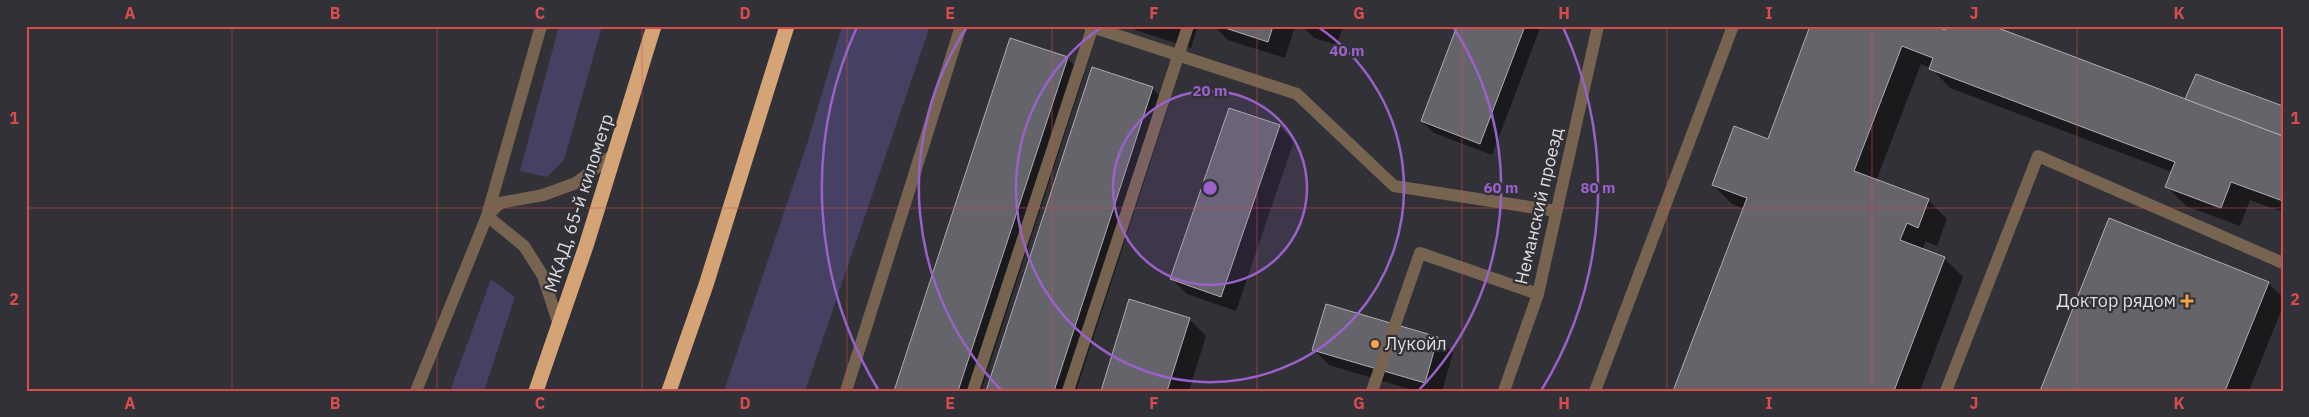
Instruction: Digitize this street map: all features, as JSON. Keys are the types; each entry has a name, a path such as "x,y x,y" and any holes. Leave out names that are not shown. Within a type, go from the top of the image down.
{"highway":[{"name":"МКАД, 65-й километр","path":"536,391 559,325 654,26"},
{"path":"670,391 706,285 787,26"}],"lane":[{"path":"416,391 487,216 541,26"},
{"path":"846,391 961,26"},
{"path":"1068,391 1188,26"},
{"name":"Неманский проезд","path":"1504,391 1538,294 1598,26"},
{"path":"1595,391 1733,26"},
{"path":"973,391 1091,27 1297,94 1394,186 1556,211"},
{"path":"487,216 500,203 543,195 576,183 614,154"},
{"path":"1946,391 2038,156 2283,263"},
{"path":"487,216 524,246 543,276 559,325"},
{"path":"1372,391 1420,253 1538,294"}],"shaded area":[{"path":"559,26 602,26 564,160 547,177 520,171"},
{"path":"842,26 930,26 805,391 724,391 808,141"},
{"path":"491,279 515,297 484,391 450,391"}],"building":[{"path":"1219,26 1273,26 1268,42"},
{"path":"1457,26 1525,26 1480,144 1421,121"},
{"path":"1810,26 1936,26 1945,30 1947,26 1993,26 2283,136 2283,201 2231,182 2221,208 2165,187 2175,162 1929,69 1933,58 1902,46 1854,171 1929,199 1918,228 1907,223 1900,240 1945,257 1894,391 1673,391 1747,198 1712,185 1734,126 1768,139"},
{"path":"1010,38 1068,57 958,391 894,391"},
{"path":"1092,67 1153,87 1054,391 986,391"},
{"path":"2196,74 2283,106 2283,136 2185,99"},
{"path":"1229,108 1280,125 1221,297 1170,279"},
{"path":"2109,218 2269,282 2225,391 2040,391"},
{"path":"1129,299 1190,318 1167,391 1101,391"},
{"name":"Лукойл","path":"1326,304 1438,337 1425,383 1312,350"}],"place":[{"name":"Доктор рядом","path":"2187,301"},
{"name":"Лукойл","path":"1375,344"}]}
